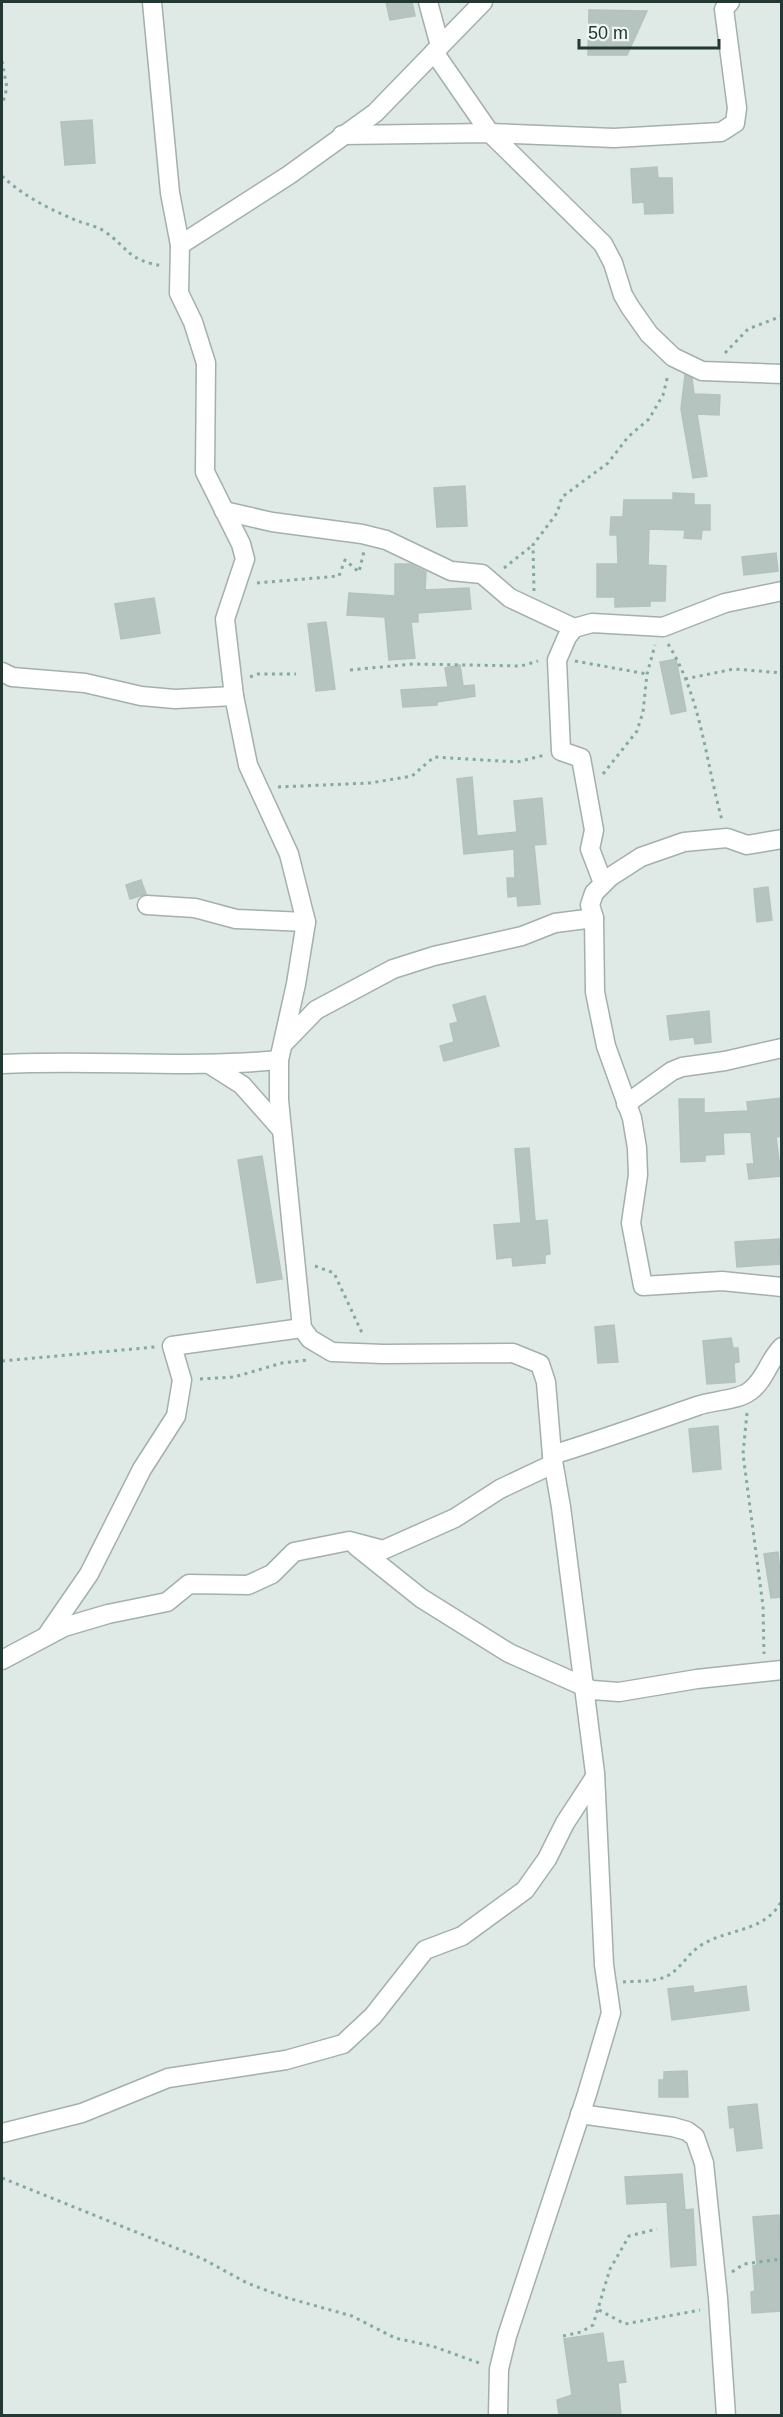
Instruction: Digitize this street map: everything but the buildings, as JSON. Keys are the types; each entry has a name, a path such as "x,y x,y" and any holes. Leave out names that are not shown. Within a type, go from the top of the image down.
{"street":[{"path":"152,2 170,193 180,245 179,293 193,322 206,363 205,471 241,544 245,559 228,605 225,631 234,692 246,756 256,785 289,854 306,922 296,984 280,1053 281,1129 302,1328 310,1339 332,1352 513,1353 540,1364 546,1382 552,1460 561,1507 596,1777 607,1984 611,2013 518,2301 499,2369 498,2415"},
{"path":"428,2 437,49 490,133 603,244 613,262 623,295 639,321 673,357 682,362 707,371 780,377"},
{"path":"180,245 289,175 375,113 483,2"},
{"path":"342,135 490,133 614,138 721,132 735,123 736,108 724,9 730,2"},
{"path":"224,511 272,522 369,535 386,540 451,571 482,574 510,598 574,628"},
{"path":"603,883 590,849 594,830 581,758 561,751 557,660 563,643 574,628 592,623 661,630 724,603 782,591"},
{"path":"2,672 12,677 86,683 141,696 176,699 234,692"},
{"path":"782,839 747,844 727,838 704,838 669,847 641,857 603,883 594,893 590,905 594,918 595,992 606,1046 626,1104 637,1148 638,1175 631,1223 643,1286 722,1281 782,1287"},
{"path":"147,905 195,908 236,919 306,922"},
{"path":"2,1064 89,1061 234,1065 280,1053 316,1010 393,969 434,956 522,936 555,923 594,918"},
{"path":"626,1104 672,1071 682,1067 725,1061 782,1048"},
{"path":"207,1064 242,1086 281,1129"},
{"path":"45,1638 89,1574 142,1469 176,1416 182,1380 172,1346 302,1328"},
{"path":"2,1659 64,1627 108,1614 167,1602 189,1584 248,1585 272,1574 294,1552 349,1541 383,1550 455,1518 552,1460 698,1405 748,1393 767,1373 771,1358 782,1347"},
{"path":"349,1541 421,1598 508,1653 584,1687 603,1692 619,1692 697,1679 772,1672"},
{"path":"2,2133 82,2113 168,2078 286,2060 343,2044 373,2016 425,1950 462,1936 525,1890 547,1859 565,1822 596,1777"},
{"path":"580,2114 674,2127 687,2131 695,2137 704,2163 718,2298 726,2415"}],"path":[{"path":"2,61 7,88 2,105"},
{"path":"2,176 16,189 45,205 104,231 127,253 146,263 178,268"},
{"path":"707,371 748,329 782,316"},
{"path":"482,574 499,572 534,545 557,513 564,494 608,463 628,437 649,419 663,395 667,376 682,362"},
{"path":"236,585 339,576 345,560 359,572 369,535"},
{"path":"534,545 535,610"},
{"path":"599,779 637,731 644,712 647,674 661,630"},
{"path":"661,630 674,654 702,732 727,838"},
{"path":"350,670 413,664 521,666 543,660 557,660 578,661 647,674"},
{"path":"684,679 718,670 782,673"},
{"path":"234,692 242,680 258,674 296,674"},
{"path":"256,785 296,788 370,783 412,776 434,758 517,762 561,751"},
{"path":"2,1361 172,1346"},
{"path":"748,1393 743,1454 772,1672"},
{"path":"607,1984 664,1978 677,1970 686,1956 702,1944 721,1935 746,1930 771,1916 782,1900"},
{"path":"2,2178 203,2259 247,2283 284,2297 361,2319 395,2338 432,2346 458,2357 499,2369"},
{"path":"563,2336 581,2332 593,2325 610,2269 629,2236 657,2229"},
{"path":"598,2310 625,2324 699,2310 718,2298 733,2271 744,2264 782,2259"}]}
